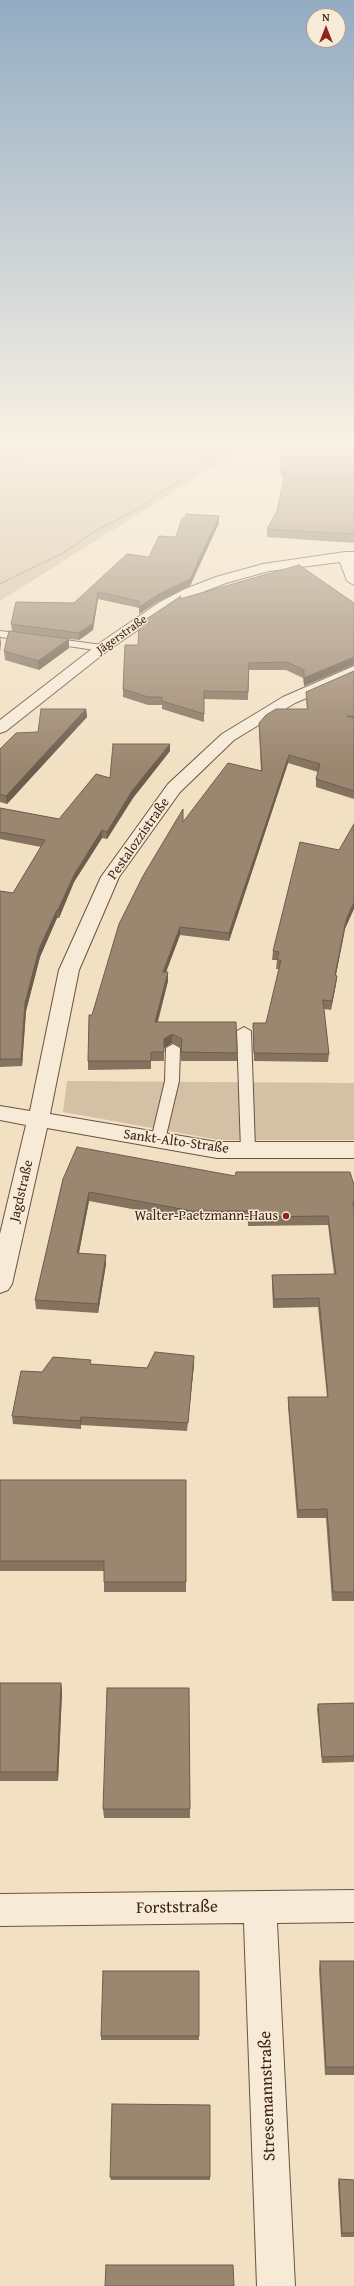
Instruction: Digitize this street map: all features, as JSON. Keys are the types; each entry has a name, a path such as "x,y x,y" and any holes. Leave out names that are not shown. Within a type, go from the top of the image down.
{"street":[{"path":"349,556 354,581"},
{"name":"Jägerstraße","path":"0,728 102,648 165,605 221,580 268,567 349,556"},
{"name":"Pestalozzistraße","path":"38,1120 70,970 110,877 174,788 228,737 288,700 354,671"},
{"name":"Sankt-Alto-Straße","path":"0,1113 217,1150 354,1150"},
{"name":"Jagdstraße","path":"0,1284 38,1120"},
{"name":"Forststraße","path":"0,1910 354,1906"},
{"name":"Stresemannstraße","path":"260,1907 276,2286"}],"lane":[{"path":"0,634 102,648"},
{"path":"244,1031 248,1150"},
{"path":"158,1140 172,1081 172,1048"}],"path":[{"path":"0,584 60,555"}],"shaded area":[{"path":"0,555 74,555 0,601"},
{"path":"67,1081 354,1083 354,1140 219,1140 63,1112"}],"building":[{"path":"126,555 149,557 150,555 201,555 190,579 159,594 139,607 139,601 98,592 93,623 79,633 11,624 16,602 74,603"},
{"path":"299,565 354,603 354,657 304,678 304,670 287,662 249,663 248,692 204,691 204,714 162,701 162,697 148,697 123,689 125,645 138,645 139,624 181,596 180,599"},
{"path":"9,631 69,639 38,661 4,651"},
{"path":"354,671 354,716 347,716 354,718 354,791 316,779 320,764 289,755 229,933 180,927 163,972 168,972 155,1022 236,1022 237,1053 181,1052 182,1039 172,1034 164,1039 164,1052 151,1052 151,1061 88,1061 89,1015 92,1015 119,924 143,876 183,809 183,822 228,763 262,771 259,723 266,715 276,709 308,709 306,692"},
{"path":"41,709 86,709 6,796 0,794 0,749 16,733 38,732"},
{"path":"113,744 170,744 132,791 107,832 102,830 74,875 39,949 25,1003 21,1059 0,1059 0,891 13,893 45,840 0,832 0,808 59,819 96,774 110,778"},
{"path":"354,824 354,902 346,920 335,975 337,976 332,1001 323,1000 329,1054 254,1053 253,1023 266,1023 281,960 277,960 279,952 273,951 300,842 339,850"},
{"path":"77,1147 235,1176 236,1172 350,1172 354,1185 354,1592 333,1592 327,1509 298,1510 288,1397 328,1397 319,1298 274,1299 272,1275 336,1274 328,1216 249,1217 248,1211 192,1211 89,1192 77,1253 106,1255 98,1304 35,1300 63,1179"},
{"path":"155,1352 194,1356 188,1423 81,1417 80,1421 12,1416 21,1371 42,1372 53,1357 91,1360 90,1364 147,1368"},
{"path":"0,1480 186,1480 186,1582 104,1582 104,1561 0,1561"},
{"path":"0,1683 61,1683 57,1772 0,1772"},
{"path":"107,1688 189,1688 190,1809 103,1809"},
{"path":"354,1703 354,1756 322,1757 318,1704"},
{"path":"320,1961 354,1961 354,2067 326,2067"},
{"path":"103,1971 199,1971 199,2036 101,2036"},
{"path":"112,2104 210,2105 210,2177 110,2177"},
{"path":"339,2179 354,2180 354,2233 342,2233"},
{"path":"106,2265 233,2265 234,2286 105,2286"}],"place":[{"name":"Walter-Paetzmann-Haus","path":"286,1216"}]}
